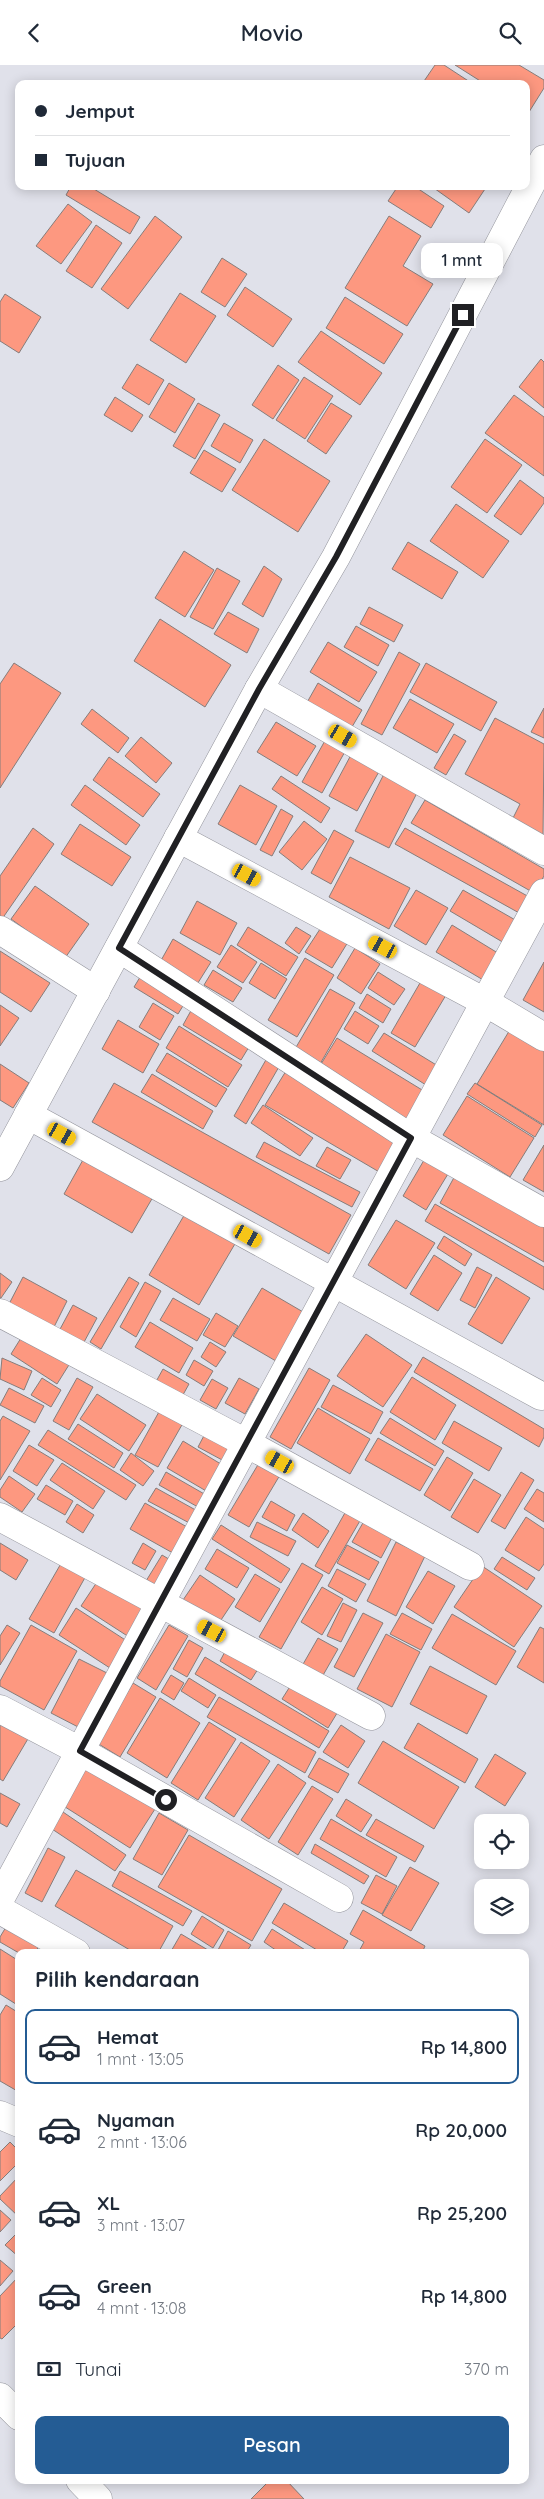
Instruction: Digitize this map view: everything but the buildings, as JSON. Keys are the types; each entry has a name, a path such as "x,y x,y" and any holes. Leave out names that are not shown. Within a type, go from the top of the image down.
{"street":[{"path":"530,186 544,159"},
{"path":"0,1167 259,689 336,557 528,190"},
{"path":"259,689 544,851"},
{"path":"178,839 485,1002 544,1037"},
{"path":"0,1899 544,893"},
{"path":"0,930 96,991"},
{"path":"119,948 411,1138 544,1213"},
{"path":"28,1115 541,1396"},
{"path":"0,1313 246,1443 470,1566"},
{"path":"0,1517 371,1716"},
{"path":"0,1709 80,1751 339,1898"},
{"path":"0,1910 69,1949"},
{"path":"0,2115 15,2121"},
{"path":"0,2397 15,2412"},
{"path":"84,2484 98,2499"}],"route":[{"path":"166,1800 80,1751 411,1138 119,948 259,689 336,557 463,315"}]}
